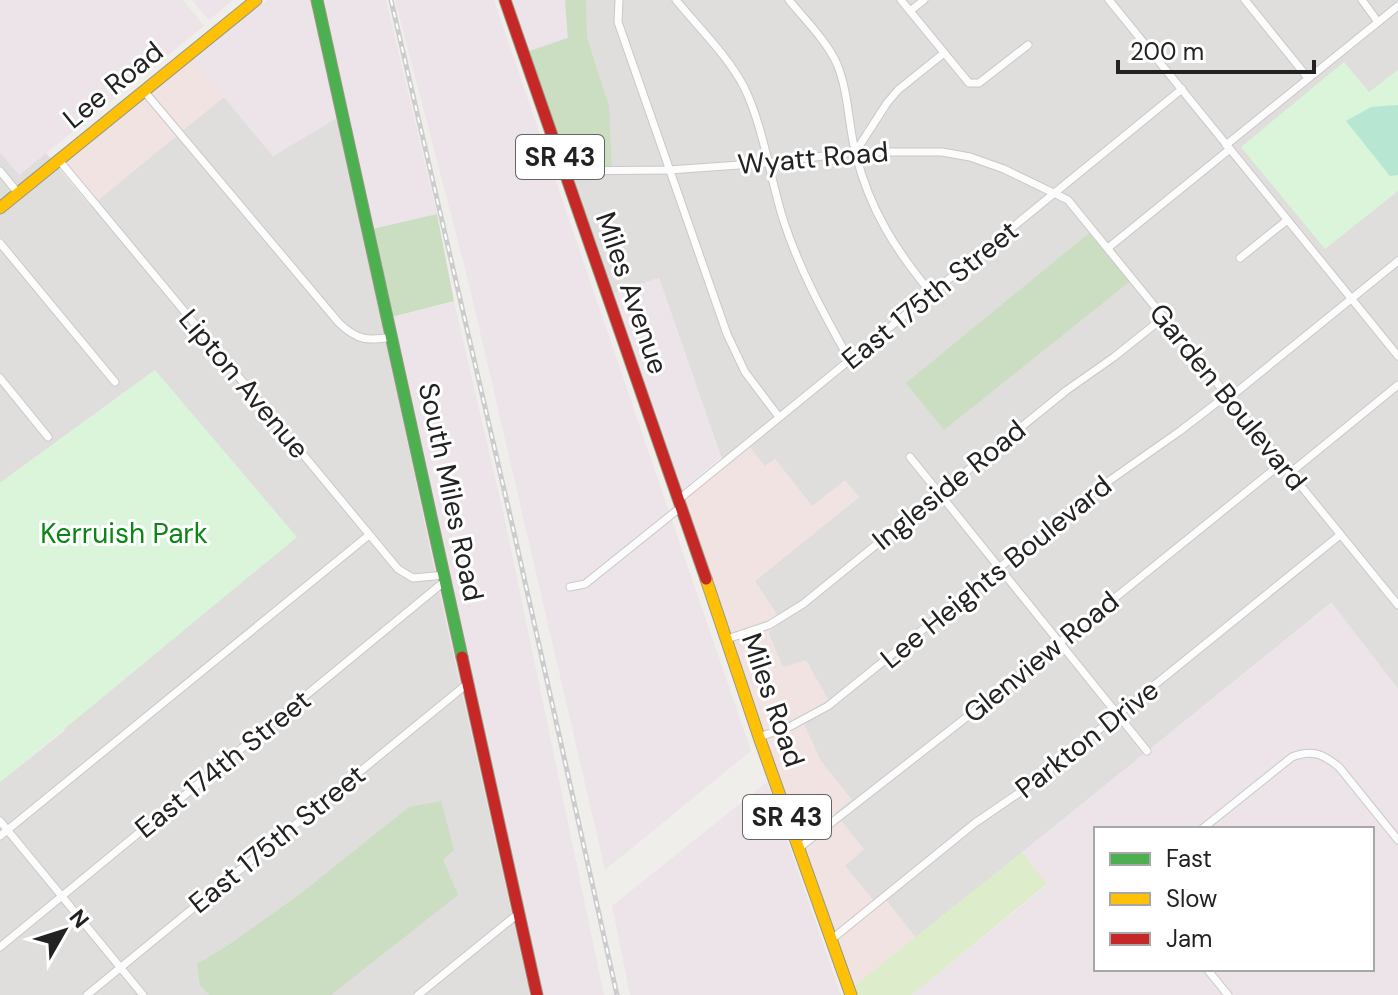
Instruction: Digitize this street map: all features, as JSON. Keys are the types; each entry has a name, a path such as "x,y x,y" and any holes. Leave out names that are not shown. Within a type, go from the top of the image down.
{"main road":[{"name":"Lee Road","path":"0,208 256,0"},
{"name":"South Miles Road","path":"317,0 537,995"},
{"name":"Miles Avenue","path":"505,0 714,601"},
{"name":"Miles Road","path":"714,601 851,995"}],"street":[{"path":"619,0 618,22 734,351 745,372 779,417"},
{"path":"676,0 743,85 753,107 796,256 850,361"},
{"path":"789,0 837,64 850,114 855,152 874,207 888,236 932,294"},
{"path":"901,0 969,83 979,83 1028,45"},
{"path":"910,11 924,0"},
{"path":"1109,0 1398,356"},
{"path":"1245,0 1308,78"},
{"path":"1362,0 1378,22"},
{"path":"1108,248 1398,6"},
{"path":"855,152 898,90 944,53"},
{"name":"East 175th Street","path":"570,587 585,584 779,417 1182,89"},
{"path":"144,91 350,334 367,341 393,337"},
{"name":"Wyatt Road","path":"565,171 669,170 767,163 855,152 942,152 970,157 1004,169 1054,194"},
{"name":"Lipton Avenue","path":"58,159 398,569 413,578 445,578"},
{"path":"0,171 18,193"},
{"name":"Garden Boulevard","path":"1054,194 1068,200 1397,601"},
{"path":"1240,258 1286,221"},
{"path":"0,243 115,382"},
{"name":"Lee Heights Boulevard","path":"759,737 791,726 828,706 1096,490 1234,394 1398,261"},
{"name":"Ingleside Road","path":"727,639 769,625 803,604 1067,390 1164,317"},
{"path":"0,378 48,437"},
{"path":"1290,473 1398,385"},
{"path":"910,457 1147,751"},
{"name":"Glenview Road","path":"798,849 1282,463"},
{"path":"0,836 369,535"},
{"name":"Parkton Drive","path":"831,939 975,823 1032,784 1340,535"},
{"name":"East 174th Street","path":"0,947 445,578"},
{"name":"East 175th Street","path":"87,995 467,684"},
{"path":"1204,827 1292,757 1304,752 1328,758 1339,767 1398,840"},
{"path":"0,821 143,995"},
{"path":"418,995 519,913"},
{"path":"1209,971 1228,995"}],"shaded area":[{"path":"0,0 183,0 204,26 19,175 0,152"},
{"path":"192,0 233,0 209,20"},
{"path":"267,0 386,0 437,214 364,232 339,117 273,156 193,60"},
{"path":"395,0 494,0 751,751 605,870 467,276"},
{"path":"505,0 565,0 568,38 524,53"},
{"path":"510,0 1398,0 1398,689 1331,603 916,938 885,900 876,907 845,866 834,813 851,799 821,761 804,725 768,631 781,622 755,581 859,497 812,506 775,459 765,466 728,466 721,457 659,278 611,295"},
{"path":"190,54 224,97 95,203 58,159"},
{"path":"224,97 273,156 339,116 437,581 530,995 0,995 0,782 64,731 155,370 0,483 0,152 19,175 46,153 89,204"},
{"path":"659,278 721,457 681,491 611,295"},
{"path":"454,301 505,520 604,995 530,995 437,581 382,320"},
{"path":"747,444 765,466 775,459 812,506 845,480 859,497 755,581 782,622 768,632 783,667 806,660 828,699 804,725 821,761 851,800 835,813 864,849 845,866 876,903 884,897 916,938 849,990 678,500"},
{"path":"1332,603 1398,689 1398,995 912,995 1047,885 1022,852"},
{"path":"767,782 841,995 630,995 612,906"}],"green space":[{"path":"565,0 586,0 587,38 609,106 612,170 565,171 524,53 568,38"},
{"path":"1344,62 1369,92 1398,70 1398,191 1325,249 1241,147"},
{"path":"1398,105 1398,175 1390,176 1346,121 1371,107"},
{"path":"437,214 454,301 388,318 368,230"},
{"path":"1093,230 1133,279 944,430 906,383"},
{"name":"Kerruish Park","path":"155,370 297,537 0,782 0,483"},
{"path":"441,801 454,850 443,860 458,895 331,995 209,995 200,985 197,964 300,894 409,807"},
{"path":"1022,852 1047,884 912,995 851,995 849,990"}],"railway":[{"path":"391,0 617,995"}],"traffic: fast":[{"path":"317,0 462,657"}],"traffic: slow":[{"path":"0,208 256,0"},
{"path":"706,579 851,995"}],"traffic: jam":[{"path":"505,0 706,579"},
{"path":"462,657 537,995"}]}
